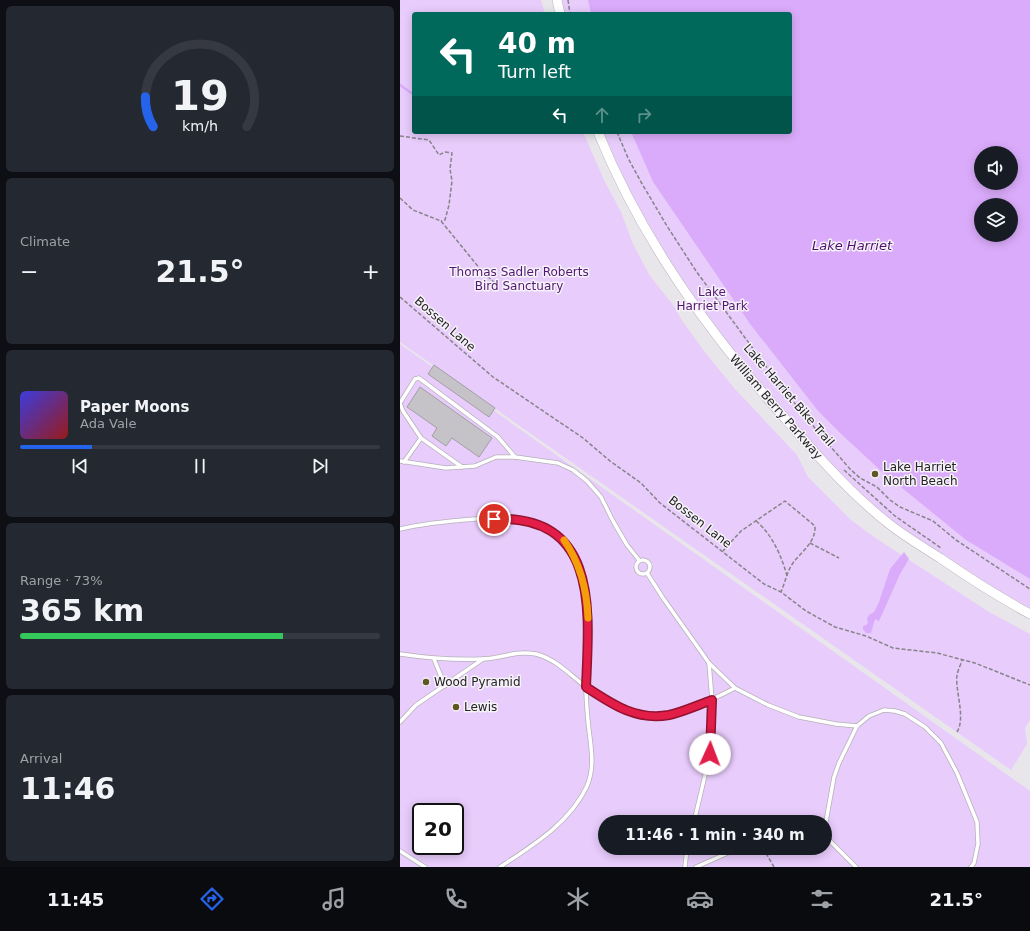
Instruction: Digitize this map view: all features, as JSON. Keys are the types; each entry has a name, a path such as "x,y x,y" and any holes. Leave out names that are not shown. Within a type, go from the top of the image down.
{"street":[{"path":"557,0 560,12"},
{"name":"William Berry Parkway","path":"599,134 636,212 667,264 698,311 757,387 814,452 858,497 893,526 979,584 1030,614"}],"lane":[{"path":"462,467 421,438 403,411 400,403 416,379 419,378 498,437 515,457"},
{"path":"402,462 421,438"},
{"path":"402,462 446,468 475,466 496,457 515,457 558,463 573,470 587,481 601,497 627,545 639,560"},
{"path":"400,529 447,521 510,518 525,520 546,527 564,540 572,551 581,573 587,604 588,626 586,687 592,768 587,785 576,804 551,831 500,867"},
{"path":"639,560 644,559 648,562 650,566 647,573"},
{"path":"639,560 635,566 636,571 643,574 647,573"},
{"path":"647,573 709,663 735,688 768,705 799,717 836,724 858,726"},
{"path":"400,654 434,659 483,659 511,653 526,652 540,655 565,669 586,687 616,706 648,715 668,715 712,700 735,688"},
{"path":"434,659 445,686"},
{"path":"400,722 416,705 483,659"},
{"path":"696,815 710,754 712,700 709,663"},
{"path":"827,815 834,777 839,763 858,726 869,716 884,710 904,714 925,727 940,743 957,773 977,822 978,844 974,863 971,867"},
{"path":"832,843 856,867"},
{"path":"400,852 425,867"},
{"path":"685,867 686,855"},
{"path":"696,867 723,855"}],"path":[{"path":"568,0 570,12"},
{"path":"618,134 628,158 641,182 696,271 779,384 850,469 860,478 877,487 890,500 900,507 933,522 956,540 1030,589"},
{"path":"400,136 429,140 439,155 445,152 452,153 450,170 452,181 449,205 445,220 441,221"},
{"path":"400,198 413,210 441,221 481,270 498,286"},
{"name":"Bossen Lane","path":"400,297 493,377 583,438 610,461 641,483 660,503 764,584 781,592 806,611 835,627 866,636 893,648 937,653 976,663 1030,685"},
{"path":"842,468 895,516 943,549"},
{"path":"723,551 741,531 785,501 815,526 815,532 810,543 792,564 781,592"},
{"path":"756,520 763,526 774,545 784,565 787,576"},
{"path":"810,543 839,558"},
{"path":"957,732 960,727 960,700 957,674 962,660"},
{"path":"768,855 774,867"}],"green space":[{"name":"Thomas Sadler Roberts Bird Sanctuary","path":"400,0 541,0 544,12 412,12 412,134 584,134 604,180 621,212 633,244 650,276 673,305 683,322 707,355 735,389 797,455 808,477 851,520 874,537 989,612 1030,634 1030,720 1025,728 1027,744 1011,770 400,342"},
{"path":"557,0 588,0 591,12 560,12"},
{"name":"Lake Harriet Park","path":"599,134 632,134 653,182 750,324 818,411 881,471 966,540 1030,579 1030,614 979,584 858,497 757,387 667,264"},
{"path":"400,344 1030,791 1030,867 400,867"}],"water":[{"name":"Lake Harriet","path":"588,0 1030,0 1030,579 966,540 881,471 818,411 750,324 653,182 632,134 792,134 792,12 591,12"},
{"path":"904,552 909,559 900,574 879,621 875,619 871,633 866,633 863,626 868,623 867,618 874,612 879,602 890,569"}],"building":[{"path":"434,365 495,408 489,417 428,374"},
{"path":"420,387 492,438 479,457 452,438 446,446 432,436 437,428 407,407"},
{"name":"Wood Pyramid","path":"425,678 430,681 427,687 421,683"}],"waterway":[{"path":"400,85 412,94"}],"slow traffic":[{"path":"564,540 572,551 581,573 588,618"}],"place":[{"name":"Lake Harriet North Beach","path":"875,474"},
{"name":"Wood Pyramid","path":"426,682"},
{"name":"Lewis","path":"456,707"}],"route":[{"path":"494,519 510,518 525,520 546,527 564,540 572,551 581,573 587,604 588,626 586,687 616,706 648,715 668,715 712,700 710,754"}]}
